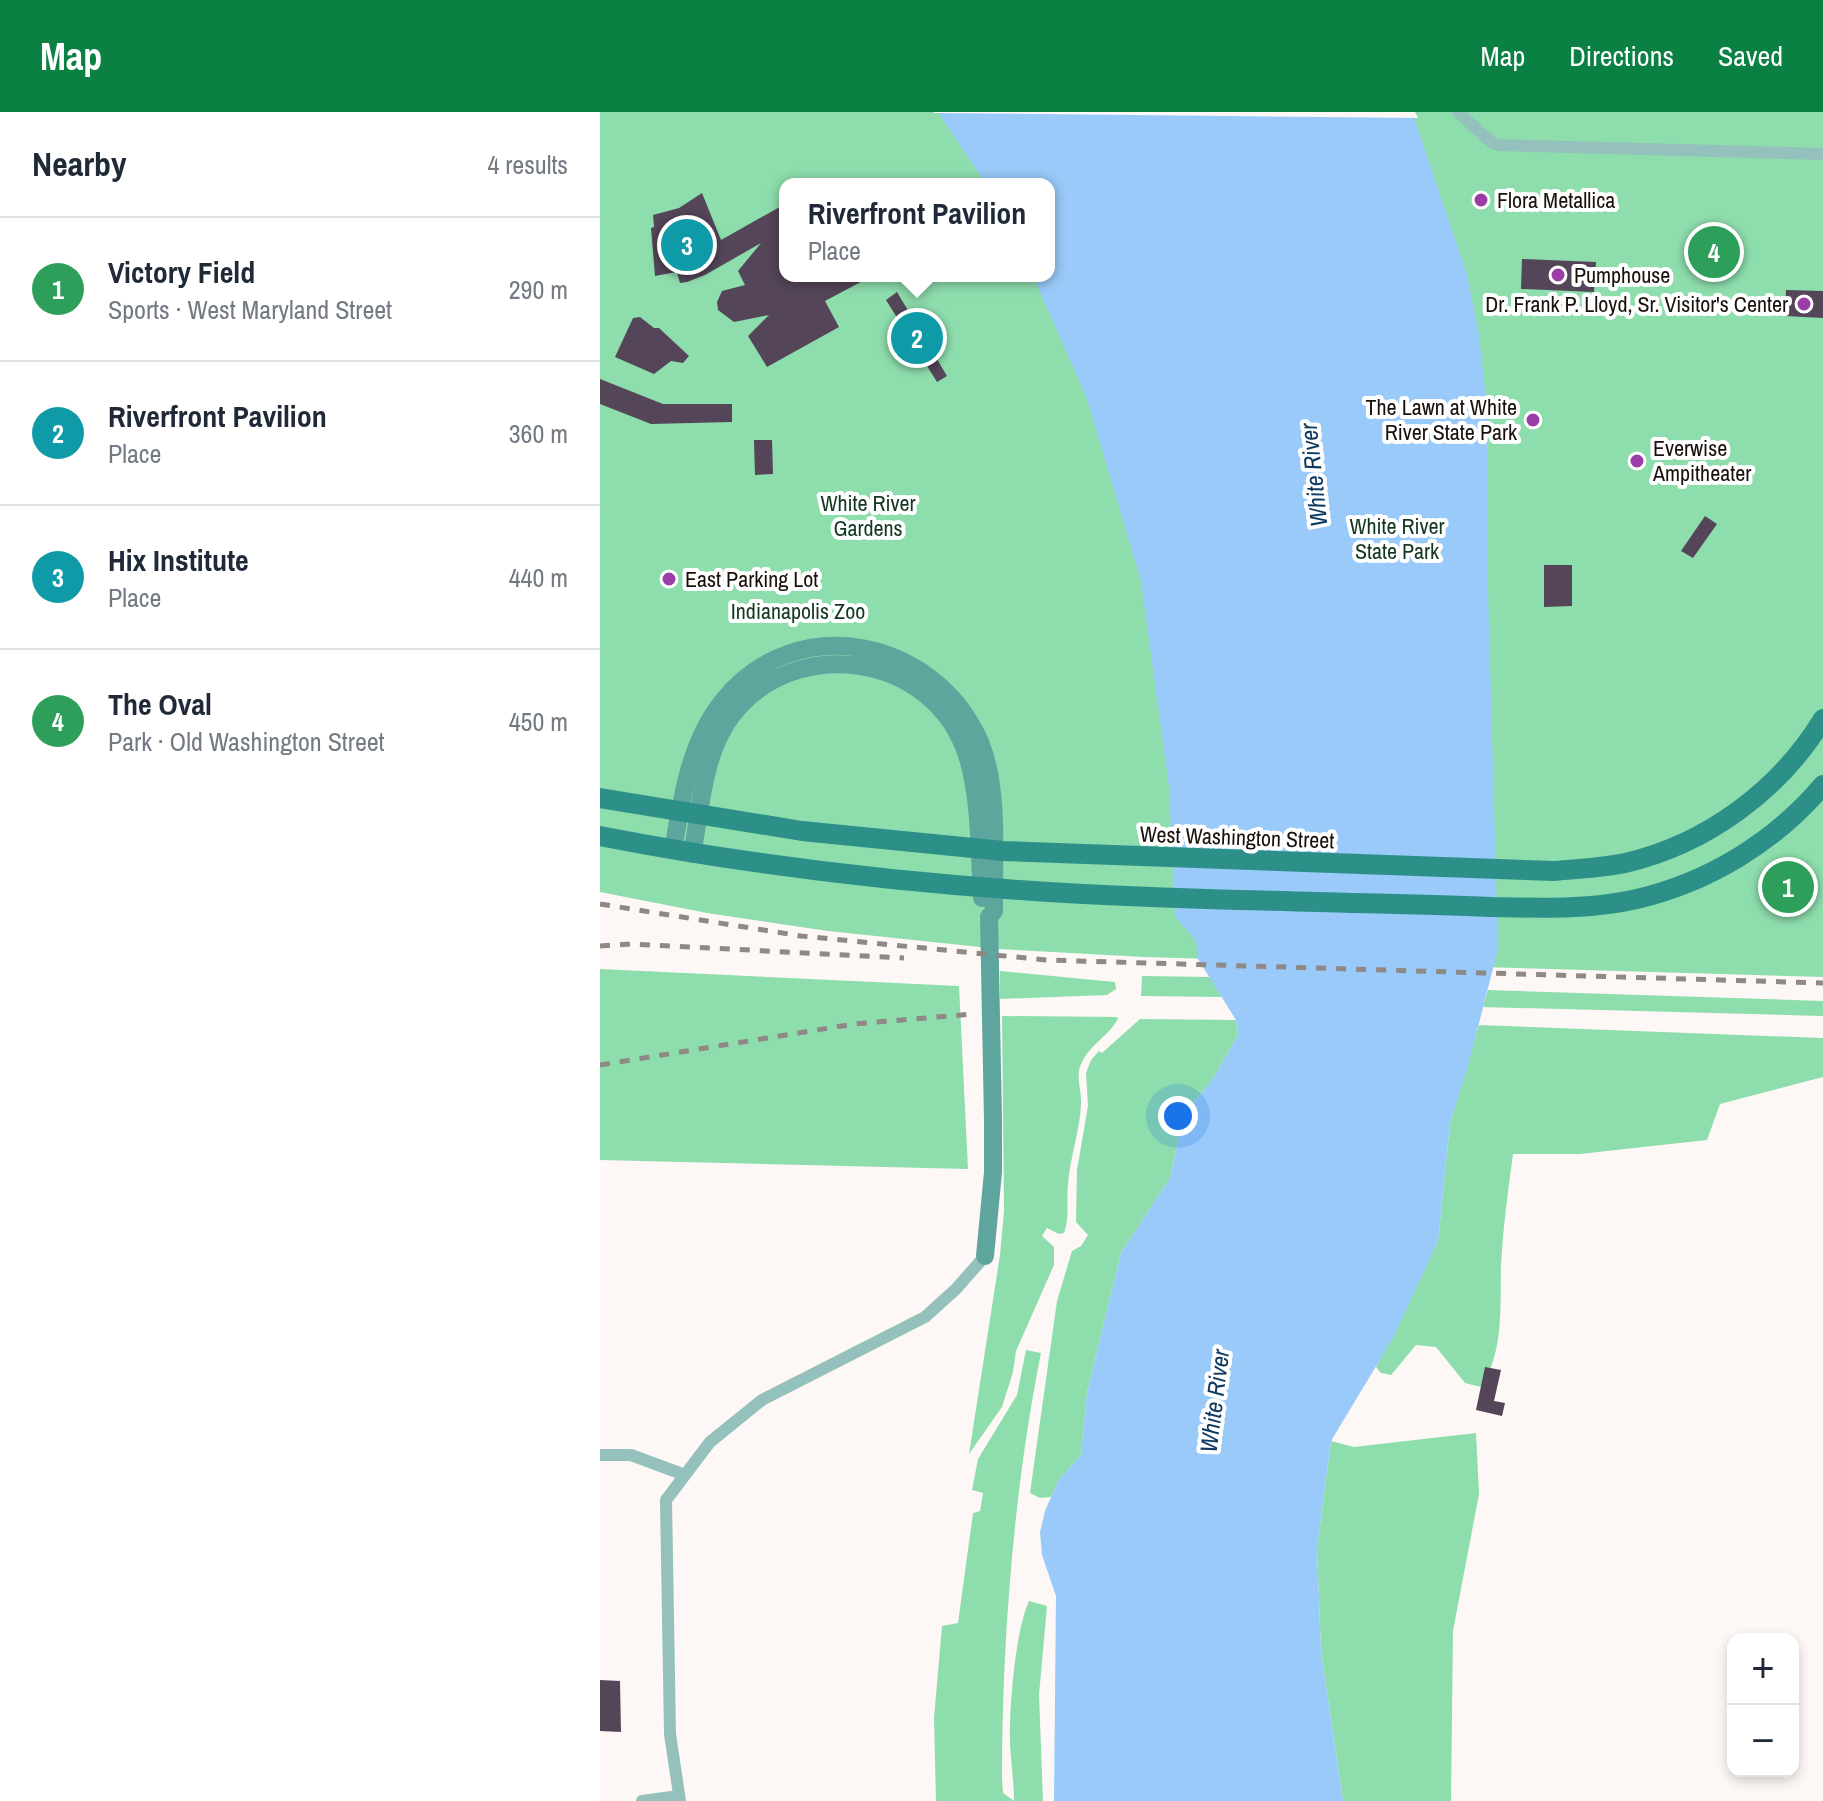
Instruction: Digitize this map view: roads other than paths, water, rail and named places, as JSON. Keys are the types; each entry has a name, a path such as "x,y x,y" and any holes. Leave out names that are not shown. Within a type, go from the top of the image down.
{"main road":[{"name":"West Washington Street","path":"600,798 802,831 943,846 1157,859 1521,871 1590,869 1626,863 1685,842 1735,813 1769,785 1823,719"},
{"path":"600,836 787,867 947,885 1082,894 1522,907 1599,905 1656,894 1694,880 1735,859 1774,833 1823,785"}],"street":[{"path":"1458,112 1492,143 1499,145 1823,154"},
{"path":"642,1801 680,1798 670,1734 668,1692 666,1500 710,1442 762,1400 925,1317 956,1289 985,1256 993,1172 989,917 983,911 974,796 964,746 949,719 930,698 903,680 873,667 834,663 797,669 751,695 732,715 717,741 690,814 682,852"},
{"path":"600,1455 631,1455 685,1475"}],"water":[{"name":"White River","path":"938,112 1414,117 1467,275 1479,335 1488,417 1488,590 1498,949 1450,1123 1438,1241 1393,1338 1331,1441 1317,1548 1321,1652 1343,1801 1054,1801 1056,1596 1042,1555 1040,1532 1045,1511 1058,1481 1081,1455 1087,1393 1121,1253 1170,1178 1183,1117 1214,1077 1238,1035 1236,1020 1198,959 1196,941 1175,916 1169,787 1141,581 1087,399 1036,282 1055,282 1055,178 982,178"}],"railway":[{"path":"600,904 801,936 1046,960 1823,983"},
{"path":"600,946 630,944 904,958"},
{"path":"600,1065 854,1024 973,1014"}],"place":[{"name":"Flora Metallica","path":"1481,200"},
{"name":"Hix Institute","path":"687,245"},
{"name":"The Oval","path":"1714,252"},
{"name":"Pumphouse","path":"1558,275"},
{"name":"Dr. Frank P. Lloyd, Sr. Visitor's Center","path":"1804,304"},
{"name":"Riverfront Pavilion","path":"917,338"},
{"name":"The Lawn at White River State Park","path":"1533,420"},
{"name":"Everwise Ampitheater","path":"1637,461"},
{"name":"East Parking Lot","path":"669,579"},
{"name":"Victory Field","path":"1788,887"}],"park label":[{"name":"White River Gardens","path":"868,516"},
{"name":"White River State Park","path":"1397,538"},
{"name":"Indianapolis Zoo","path":"798,611"}]}
